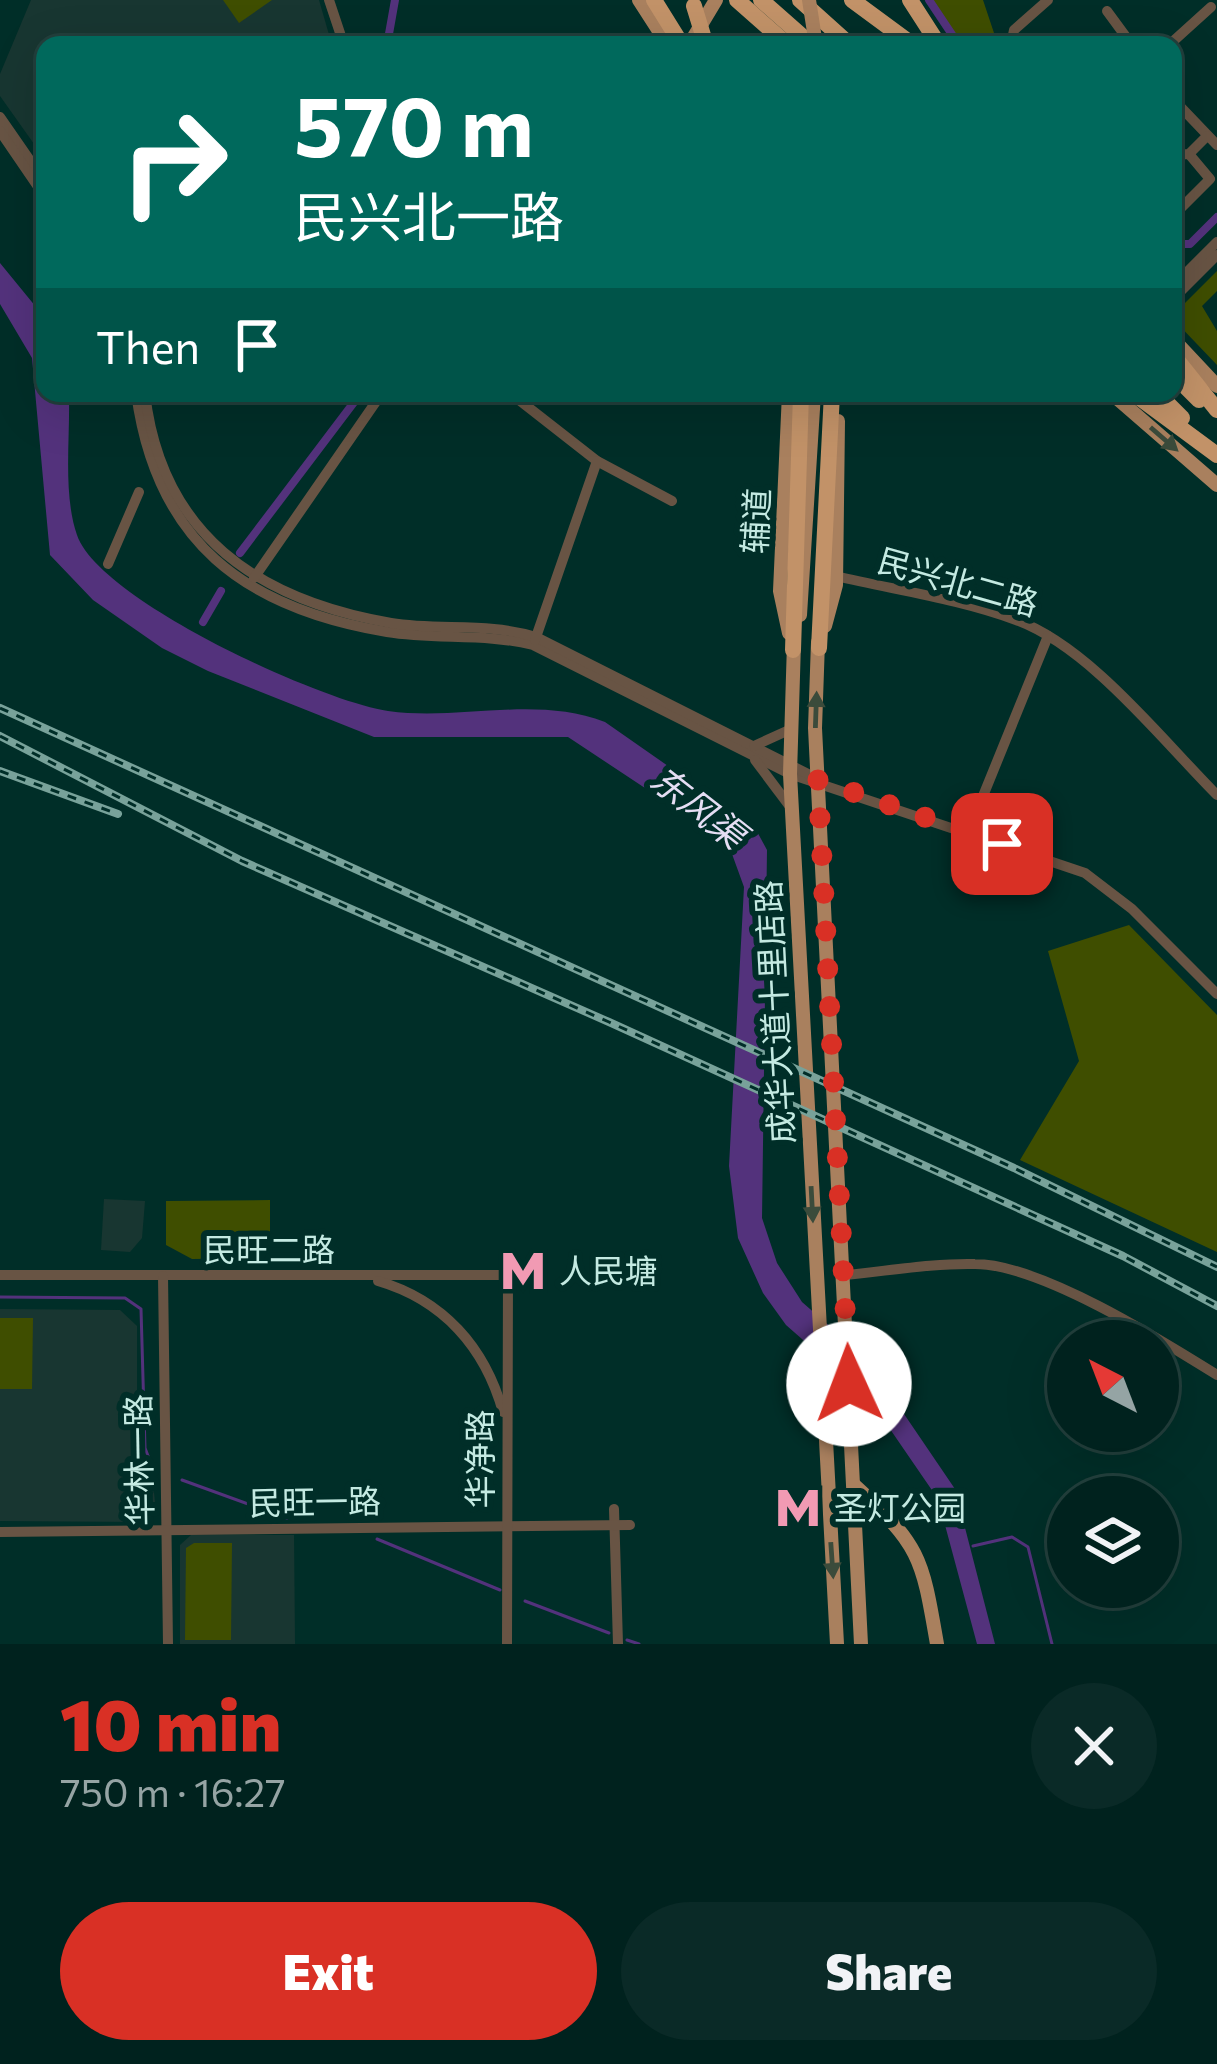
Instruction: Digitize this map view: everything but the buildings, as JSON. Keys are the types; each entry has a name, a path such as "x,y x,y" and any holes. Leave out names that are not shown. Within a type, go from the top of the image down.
{"highway":[{"path":"654,0 680,36"},
{"path":"694,0 704,36"},
{"path":"737,0 778,36"},
{"path":"761,0 805,36"},
{"path":"800,0 840,36"},
{"path":"852,0 898,36"},
{"path":"910,0 925,36"},
{"path":"910,0 933,36"},
{"path":"1182,367 1217,414"},
{"path":"1182,382 1217,414"},
{"path":"802,402 819,648"},
{"path":"793,650 815,582 835,402"},
{"path":"1148,402 1217,454"},
{"path":"1166,402 1217,454"}],"main road":[{"path":"639,0 662,36"},
{"path":"692,36 716,0"},
{"path":"814,0 815,36"},
{"path":"910,0 929,15 943,36"},
{"path":"916,36 929,15"},
{"path":"1182,349 1217,386"},
{"name":"辅道","path":"789,402 780,591 793,650"},
{"path":"815,582 818,402"},
{"path":"1121,402 1217,485"},
{"name":"成华大道十里店路","path":"819,648 818,780 854,1485"},
{"name":"成华大道十里店路","path":"793,650 789,769 837,1644"},
{"path":"854,1485 861,1644"},
{"path":"854,1485 911,1540 923,1567 937,1644"}],"street":[{"path":"329,0 341,36"},
{"path":"1013,36 1048,0"},
{"path":"1179,36 1211,6"},
{"path":"1108,11 1126,36"},
{"path":"1182,108 1212,140 1182,154"},
{"path":"0,117 36,169"},
{"path":"0,130 36,184"},
{"path":"1182,207 1210,179 1189,154"},
{"path":"1182,277 1217,242"},
{"path":"1182,290 1217,255"},
{"path":"138,402 146,451 169,507 208,555 253,580 383,632 535,641 789,769 1085,873 1132,909 1217,994"},
{"path":"146,402 154,448 175,500 216,549 253,580"},
{"path":"253,580 376,402"},
{"path":"522,402 597,461 672,501"},
{"path":"535,641 597,461"},
{"path":"108,564 139,492"},
{"name":"民兴北二路","path":"815,582 1016,620 1048,636 1076,655 1217,795"},
{"path":"968,833 1048,636"},
{"path":"751,750 789,730"},
{"path":"751,750 792,809"},
{"path":"845,1275 976,1264 1004,1268 1096,1306 1217,1375"},
{"name":"民旺二路","path":"0,1275 537,1274"},
{"name":"华净路","path":"507,1644 508,1275"},
{"name":"华林一路","path":"163,1276 168,1644"},
{"path":"367,1277 433,1306 466,1336 490,1372 507,1433"},
{"path":"614,1510 618,1644"},
{"name":"民旺一路","path":"0,1532 630,1525"}],"shaded area":[{"path":"31,0 319,0 329,36 36,36 36,147 0,96 0,74"},
{"path":"104,1199 145,1201 142,1238 130,1252 101,1250"},
{"path":"0,1309 120,1310 137,1326 137,1466 153,1483 156,1512 144,1522 0,1521"},
{"path":"191,1535 294,1535 295,1644 180,1644 180,1545"}],"green space":[{"path":"223,0 272,0 239,23"},
{"path":"929,0 983,0 995,36 953,36"},
{"path":"1217,271 1217,291 1202,306 1217,331 1217,365 1182,328 1182,306"},
{"path":"1129,925 1217,1015 1217,1252 1020,1160 1079,1061 1048,951"},
{"path":"270,1200 270,1258 192,1259 166,1245 166,1201"},
{"path":"0,1318 33,1318 32,1389 0,1389"},
{"path":"194,1543 232,1543 231,1640 185,1640 186,1548"}],"water":[{"path":"0,263 36,307 36,402 32,358 0,304"},
{"name":"东风渠","path":"36,402 69,402 69,485 77,535 94,561 167,617 266,668 388,711 551,710 605,722 754,826 767,850 762,1218 777,1263 802,1302 866,1358 955,1489 995,1644 977,1644 938,1499 868,1397 786,1325 763,1293 738,1238 729,1166 744,887 728,843 568,737 374,737 208,671 162,648 93,600 50,555"}],"waterway":[{"path":"389,36 395,0"},
{"path":"929,0 953,36"},
{"path":"1182,244 1190,244 1217,217"},
{"path":"240,553 354,402"},
{"path":"203,622 221,591"},
{"path":"0,1297 125,1298 141,1309 145,1448 153,1469"},
{"path":"182,1480 287,1518"},
{"path":"973,1546 1012,1537 1028,1547 1052,1644"},
{"path":"377,1539 500,1590"},
{"path":"525,1601 609,1633"},
{"path":"627,1640 639,1644"}],"railway":[{"path":"0,708 1014,1168 1217,1267"},
{"path":"0,736 242,861 1123,1256 1217,1306"},
{"path":"0,771 118,814"}],"place":[{"name":"人民塘","path":"523,1271"},
{"name":"圣灯公园","path":"798,1508"}],"route":[{"path":"849,1384 818,780 1002,844"}]}
